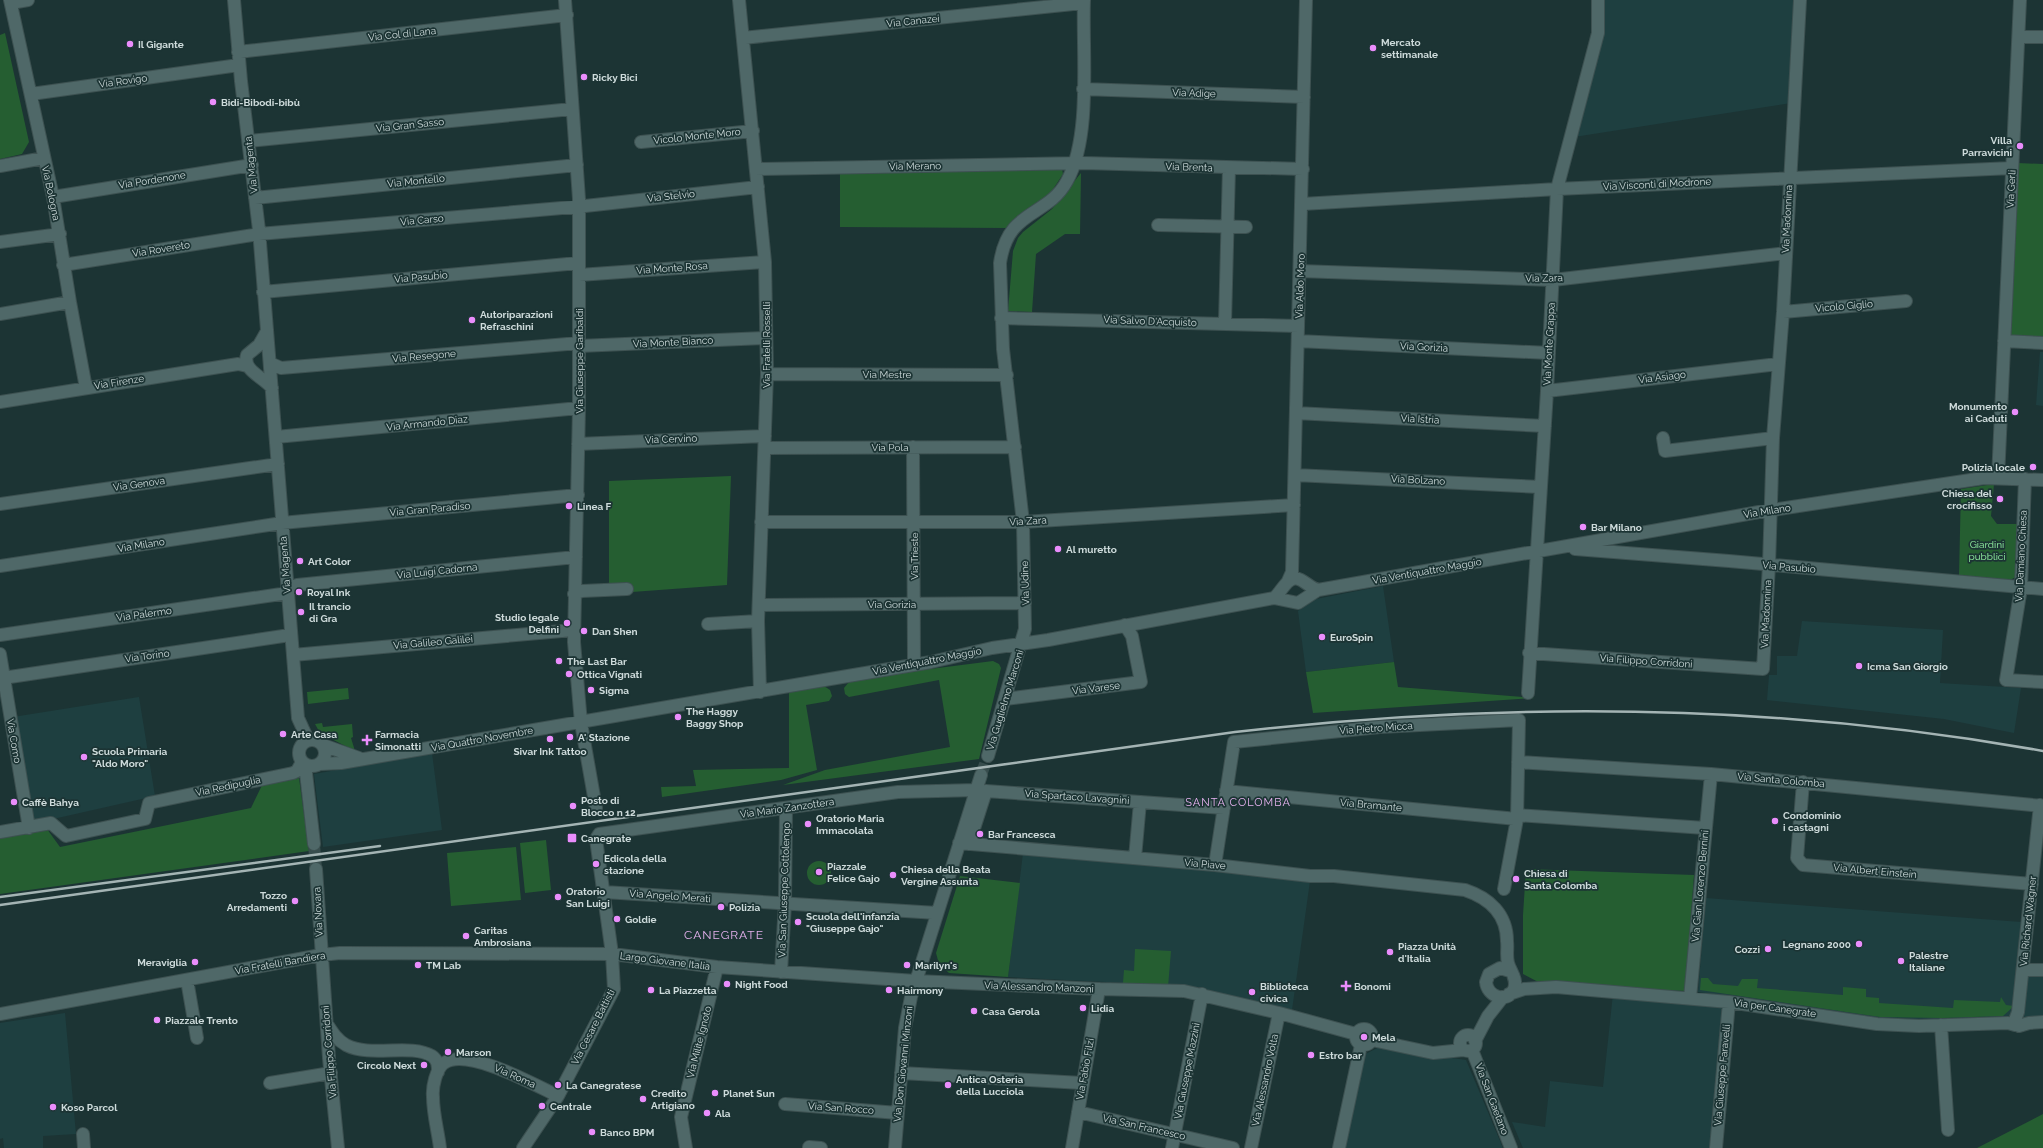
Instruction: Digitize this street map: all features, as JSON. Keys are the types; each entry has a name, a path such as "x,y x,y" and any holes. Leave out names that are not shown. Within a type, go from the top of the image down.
{"street":[{"path":"10,1 28,0"},
{"name":"Via Magenta","path":"234,0 239,65 252,164 259,234 282,523 289,587 290,635 298,718 308,740"},
{"name":"Via Giuseppe Garibaldi","path":"565,0 572,109 582,206 578,269 578,495 573,630 580,723 596,808"},
{"name":"Via Fratelli Rosselli","path":"739,0 765,262 767,374 758,621 760,692"},
{"name":"Via Aldo Moro","path":"1293,581 1306,0"},
{"name":"Via Monte Grappa","path":"1528,693 1529,653 1545,426 1557,188 1598,33 1598,0"},
{"name":"Via Madonnina","path":"1763,669 1769,565 1773,438 1786,253 1789,177 1800,0"},
{"name":"Via Gerli","path":"1998,478 2020,0"},
{"name":"Via Bologna","path":"10,1 32,94 53,196 60,234 63,265 86,388"},
{"name":"Via Canazei","path":"742,38 1083,2"},
{"name":"Via Udine","path":"1022,644 1025,629 1023,522 1001,318 1000,263 1002,249 1019,222 1057,195 1066,183 1075,163 1081,133 1083,89 1083,2"},
{"name":"Via Col di Lana","path":"238,52 567,15"},
{"path":"2019,37 2043,37"},
{"name":"Via Rovigo","path":"32,94 239,65"},
{"path":"214,69 241,81"},
{"name":"Via Adige","path":"1083,89 1304,97"},
{"name":"Via Gran Sasso","path":"249,141 572,109"},
{"name":"Vicolo Monte Moro","path":"641,142 753,131"},
{"path":"0,166 44,158"},
{"name":"Via Brenta","path":"1075,163 1303,170"},
{"name":"Via Merano","path":"756,169 1075,163"},
{"name":"Via Pordenone","path":"53,196 252,164"},
{"name":"Via Montello","path":"255,198 577,165"},
{"path":"1225,323 1229,168"},
{"name":"Via Visconti di Modrone","path":"1302,204 1557,188 2012,168"},
{"name":"Via Stelvio","path":"582,206 758,186"},
{"name":"Via Carso","path":"259,234 582,206"},
{"path":"1158,225 1246,227"},
{"path":"0,242 60,234"},
{"name":"Via Rovereto","path":"63,265 259,234"},
{"name":"Via Zara","path":"1300,271 1552,280 1786,253"},
{"name":"Via Monte Rosa","path":"578,269 765,262"},
{"name":"Via Pasubio","path":"263,292 578,269"},
{"name":"Vicolo Giglio","path":"1782,312 1906,300"},
{"path":"0,314 70,302"},
{"name":"Via Salvo D'Acquisto","path":"1001,318 1298,326"},
{"path":"246,365 249,351 257,348 263,340 267,330"},
{"name":"Via Monte Bianco","path":"579,344 766,338"},
{"name":"Via Gorizia","path":"1298,341 1549,353"},
{"path":"2004,341 2043,343"},
{"name":"Via Resegone","path":"269,362 281,368 579,344"},
{"path":"246,365 262,372 269,362 265,350 257,348"},
{"name":"Via Asiago","path":"1547,391 1778,364"},
{"path":"246,365 272,388"},
{"name":"Via Firenze","path":"0,402 246,365"},
{"name":"Via Mestre","path":"767,374 1007,375"},
{"name":"Via Armando Diaz","path":"276,437 579,408"},
{"name":"Via Istria","path":"1296,413 1545,426"},
{"name":"Via Cervino","path":"578,444 765,436"},
{"path":"1663,438 1665,451 1773,438"},
{"name":"Via Trieste","path":"913,447 914,665"},
{"name":"Via Pola","path":"765,448 1015,447"},
{"name":"Via Genova","path":"0,504 278,464"},
{"name":"Via Bolzano","path":"1295,475 1541,487"},
{"name":"Via Milano","path":"1536,552 1770,511 1984,478 1998,478"},
{"path":"1998,478 2043,480"},
{"name":"Via Damiano Chiesa","path":"2025,479 2021,588 2006,680 2043,682"},
{"name":"Via Gran Paradiso","path":"282,523 578,495"},
{"name":"Via Zara","path":"761,522 1023,522 1294,504"},
{"name":"Via Milano","path":"0,566 282,523"},
{"name":"Via Pasubio","path":"1536,552 1542,553 1572,548 2043,589"},
{"name":"Via Ventiquattro Maggio","path":"580,723 914,665 992,648 1022,644 1274,598 1294,604 1304,600 1318,590 1536,552"},
{"name":"Via Luigi Cadorna","path":"289,587 576,557"},
{"path":"1293,581 1318,590"},
{"path":"1274,598 1293,581"},
{"path":"1293,581 1307,594 1304,600"},
{"path":"1288,601 1284,596 1293,581"},
{"name":"Via Palermo","path":"0,635 289,587"},
{"path":"574,594 582,591 627,589"},
{"name":"Via Gorizia","path":"759,605 1025,603"},
{"path":"708,624 758,621"},
{"name":"Via Varese","path":"1005,699 1141,682 1130,624"},
{"name":"Via Galileo Galilei","path":"293,655 573,630"},
{"name":"Via Torino","path":"3,678 290,635"},
{"name":"Via Guglielmo Marconi","path":"988,756 1022,644"},
{"name":"Via Filippo Corridoni","path":"1529,653 1763,669"},
{"name":"Via Como","path":"0,654 29,828"},
{"path":"298,718 299,758 310,764"},
{"name":"Via Pietro Micca","path":"1226,791 1234,742 1380,727 1519,720 1518,762"},
{"name":"Via Quattro Novembre","path":"310,764 341,763 580,723"},
{"path":"299,749 304,742 308,740 317,740 323,745 360,759"},
{"path":"310,764 325,757 323,745"},
{"path":"1504,889 1517,817 1518,762"},
{"name":"Via Santa Colomba","path":"1518,762 1711,774 2042,806"},
{"path":"310,764 308,783 314,844"},
{"name":"Via Redipuglia","path":"29,828 51,823 66,836 145,819 149,803 293,773 310,764"},
{"path":"916,982 937,913 964,843 981,774"},
{"name":"Via Gian Lorenzo Bernini","path":"1690,998 1711,774"},
{"name":"Via Albert Einstein","path":"1803,782 1797,858 1803,865 2032,884"},
{"name":"Via Mario Zanzottera","path":"599,834 898,792 976,790"},
{"name":"Via Spartaco Lavagnini","path":"964,843 986,791 1224,808"},
{"path":"1215,865 1226,791"},
{"name":"Via Bramante","path":"1226,791 1517,817 1705,828"},
{"path":"1135,858 1140,802"},
{"name":"Via Richard Wagner","path":"2018,1021 2032,884 2042,806"},
{"name":"Via San Giuseppe Cottolengo","path":"781,972 785,903 786,808"},
{"path":"0,832 29,828"},
{"name":"Via Cesare Battisti","path":"523,1148 558,1096 614,989 612,954 596,839 599,834"},
{"name":"Via Piave","path":"964,843 1215,865 1449,888 1475,894 1485,899 1498,911 1506,929 1508,942 1506,954 1511,973"},
{"name":"Via Novara","path":"316,869 321,955"},
{"name":"Via Piave","path":"1449,888 1472,899 1492,916 1499,933 1501,943 1500,956 1495,969"},
{"name":"Via Angelo Merati","path":"604,892 785,903"},
{"path":"785,903 937,913"},
{"name":"Via Fratelli Bandiera","path":"0,1014 187,980 302,957 340,953 612,954"},
{"name":"Largo Giovane Italia","path":"612,954 717,968"},
{"name":"Via Filippo Corridoni","path":"321,955 338,1148"},
{"name":"Via Alessandro Manzoni","path":"717,968 916,982 1184,991 1279,1013 1363,1040 1433,1053 1468,1043"},
{"name":"Via Milite Ignoto","path":"686,1148 681,1117 717,968"},
{"path":"1468,1043 1488,1016 1506,996 1515,984 1511,973 1504,968 1495,969 1487,978 1486,986 1490,993 1495,996 1506,996"},
{"path":"2023,970 2043,970"},
{"name":"Via per Canegrate","path":"1511,973 1541,987"},
{"path":"187,980 197,1038"},
{"name":"Via Don Giovanni Minzoni","path":"896,1148 905,1028 916,982"},
{"name":"Via per Canegrate","path":"1506,996 1524,989 1556,987 1729,1002 1877,1024 1941,1025 2018,1021 2043,1022"},
{"name":"Via Fabio Filzi","path":"1072,1148 1099,989"},
{"path":"1488,1016 1490,993"},
{"name":"Via Giuseppe Mazzini","path":"1172,1148 1202,994"},
{"name":"Via Giuseppe Faravelli","path":"1716,1148 1729,1002"},
{"name":"Via Alessandro Volta","path":"1251,1148 1279,1013"},
{"path":"326,1023 334,1035 347,1046 374,1051 419,1051 433,1056 438,1063 438,1072 432,1096 440,1148"},
{"path":"1941,1025 1948,1130"},
{"path":"1339,1148 1355,1067 1358,1062 1363,1040"},
{"name":"Via San Gaetano","path":"1468,1043 1511,1148"},
{"path":"270,1083 330,1068 333,1052 347,1046"},
{"name":"Via Roma","path":"438,1072 443,1063 452,1060 495,1066 558,1096"},
{"path":"901,1073 1082,1083"},
{"name":"Via San Rocco","path":"785,1104 898,1112"},
{"name":"Via San Francesco","path":"1078,1112 1233,1148"},
{"path":"83,1134 84,1148"}],"shaded area":[{"path":"1601,0 1798,0 1791,103 1574,137"},
{"path":"2040,352 2043,352 2043,406 2036,405"},
{"path":"1383,586 1394,662 1306,672 1298,611 1311,600"},
{"name":"Icma San Giorgio","path":"1802,621 1943,630 1940,683 2021,688 2014,733 1944,719 1767,700 1769,675 1777,675 1777,656 1797,656"},
{"name":"Scuola Primaria \"Aldo Moro\"","path":"139,697 155,796 31,824 13,717"},
{"path":"432,753 442,830 323,847 314,774"},
{"path":"1023,853 1310,881 1292,1010 1185,986 1008,977"},
{"path":"1706,898 2021,922 2017,972 2043,973 2043,1017 1944,1020 1880,1018 1698,992"},
{"path":"1613,994 1726,1004 1712,1148 1523,1148 1512,1122 1545,1127 1550,1081 1603,1087"},
{"path":"65,1013 76,1134 43,1136 43,1148 4,1148 3,1138 0,1139 0,1023"},
{"path":"1379,1047 1466,1060 1503,1148 1343,1148 1360,1057"}],"green space":[{"path":"5,33 29,142 22,154 0,159 0,35"},
{"path":"2017,163 2043,164 2043,338 2009,337"},
{"path":"1062,169 1063,174 1046,200 1020,215 1007,228 840,227 840,173"},
{"path":"1081,173 1080,234 1065,234 1036,254 1032,312 1008,311 1013,251 1018,238 1023,232 1052,209"},
{"path":"731,476 727,585 632,592 632,586 609,587 609,481"},
{"name":"Giardini pubblici","path":"1994,484 1991,516 1997,524 2018,524 2016,577 2010,580 1959,575 1961,489"},
{"path":"993,661 999,664 1001,668 979,759 783,785 825,770 950,747 939,680 849,697 845,694 844,688 849,682 899,673"},
{"path":"1394,662 1398,687 1535,698 1313,713 1306,672"},
{"path":"824,686 830,690 832,696 829,701 806,705 817,770 781,780 662,797 661,787 696,786 693,770 789,768 789,690"},
{"path":"348,688 349,699 308,704 307,692"},
{"path":"322,723 323,727 352,724 353,737 351,738 355,751 320,733 315,724"},
{"path":"299,778 309,851 0,894 0,836 47,829 60,847 251,808 263,783"},
{"path":"546,840 551,890 525,893 520,843"},
{"path":"516,847 521,900 451,906 447,853"},
{"path":"819,861 824,862 830,868 830,878 824,884 819,885 814,884 808,878 807,873 808,868 814,862"},
{"path":"1526,869 1694,875 1685,991 1540,983 1523,974 1523,915"},
{"path":"960,876 1020,883 1008,977 949,973 939,964 936,953"},
{"path":"1135,949 1171,951 1168,987 1123,983 1124,970 1134,971"},
{"path":"1701,978 1708,978 1713,984 1738,986 1742,979 1758,979 1757,988 1843,995 1843,987 1866,989 1866,997 1879,998 1879,1003 1953,1008 1954,1000 2000,1002 2001,997 2006,1005 2014,1006 2003,1016 1942,1018 1880,1017 1700,990"},
{"path":"2043,1114 2043,1148 1977,1148"}],"tunnel":[{"path":"981,775 988,756"},
{"path":"314,844 316,869"}],"railway":[{"path":"0,905 1235,732 1336,722 1437,715 1539,712 1640,712 1741,716 1842,723 1943,735 2043,751"},
{"path":"0,897 380,846"}],"place":[{"name":"Il Gigante","path":"130,44"},
{"name":"Mercato settimanale","path":"1373,48"},
{"name":"Ricky Bici","path":"584,77"},
{"name":"Bidi-Bibodi-bibù","path":"213,102"},
{"name":"Villa Parravicini","path":"2020,146"},
{"name":"Autoriparazioni Refraschini","path":"472,320"},
{"name":"Monumento ai Caduti","path":"2015,412"},
{"name":"Polizia locale","path":"2033,467"},
{"name":"Chiesa del crocifisso","path":"2000,499"},
{"name":"Linea F","path":"569,506"},
{"name":"Bar Milano","path":"1583,527"},
{"name":"Al muretto","path":"1058,549"},
{"name":"Art Color","path":"300,561"},
{"name":"Royal Ink","path":"299,592"},
{"name":"Il trancio di Gra","path":"301,612"},
{"name":"Studio legale Delfini","path":"567,623"},
{"name":"Dan Shen","path":"584,631"},
{"name":"EuroSpin","path":"1322,637"},
{"name":"The Last Bar","path":"559,661"},
{"name":"Icma San Giorgio","path":"1859,666"},
{"name":"Ottica Vignati","path":"569,674"},
{"name":"Sigma","path":"591,690"},
{"name":"The Haggy Baggy Shop","path":"678,717"},
{"name":"Arte Casa","path":"283,734"},
{"name":"A' Stazione","path":"570,737"},
{"name":"Sivar Ink Tattoo","path":"550,739"},
{"name":"Farmacia Simonatti","path":"367,740"},
{"name":"Scuola Primaria \"Aldo Moro\"","path":"84,757"},
{"name":"Caffè Bahya","path":"14,802"},
{"name":"Posto di Blocco n 12","path":"573,806"},
{"name":"Condominio i castagni","path":"1775,821"},
{"name":"Oratorio Maria Immacolata","path":"808,824"},
{"name":"Bar Francesca","path":"980,834"},
{"name":"Canegrate","path":"572,838"},
{"name":"Edicola della stazione","path":"596,864"},
{"name":"Piazzale Felice Gajo","path":"819,872"},
{"name":"Chiesa della Beata Vergine Assunta","path":"893,875"},
{"name":"Chiesa di Santa Colomba","path":"1516,879"},
{"name":"Oratorio San Luigi","path":"558,897"},
{"name":"Tozzo Arredamenti","path":"295,901"},
{"name":"Polizia","path":"721,907"},
{"name":"Goldie","path":"617,919"},
{"name":"Scuola dell'infanzia \"Giuseppe Gajo\"","path":"798,922"},
{"name":"Caritas Ambrosiana","path":"466,936"},
{"name":"Legnano 2000","path":"1859,944"},
{"name":"Cozzi","path":"1768,949"},
{"name":"Piazza Unità d'Italia","path":"1390,952"},
{"name":"Palestre Italiane","path":"1901,961"},
{"name":"Meraviglia","path":"195,962"},
{"name":"TM Lab","path":"418,965"},
{"name":"Marilyn's","path":"907,965"},
{"name":"Night Food","path":"727,984"},
{"name":"Bonomi","path":"1346,986"},
{"name":"La Piazzetta","path":"651,990"},
{"name":"Hairmony","path":"889,990"},
{"name":"Biblioteca civica","path":"1252,992"},
{"name":"Lidia","path":"1083,1008"},
{"name":"Casa Gerola","path":"974,1011"},
{"name":"Piazzale Trento","path":"157,1020"},
{"name":"Mela","path":"1364,1037"},
{"name":"Marson","path":"448,1052"},
{"name":"Estro bar","path":"1311,1055"},
{"name":"Circolo Next","path":"424,1065"},
{"name":"La Canegratese","path":"558,1085"},
{"name":"Antica Osteria della Lucciola","path":"948,1085"},
{"name":"Planet Sun","path":"715,1093"},
{"name":"Credito Artigiano","path":"643,1099"},
{"name":"Centrale","path":"542,1106"},
{"name":"Koso Parcol","path":"53,1107"},
{"name":"Ala","path":"707,1113"},
{"name":"Banco BPM","path":"592,1132"}],"district":[{"name":"SANTA COLOMBA","path":"1238,802"},
{"name":"CANEGRATE","path":"724,935"}]}
